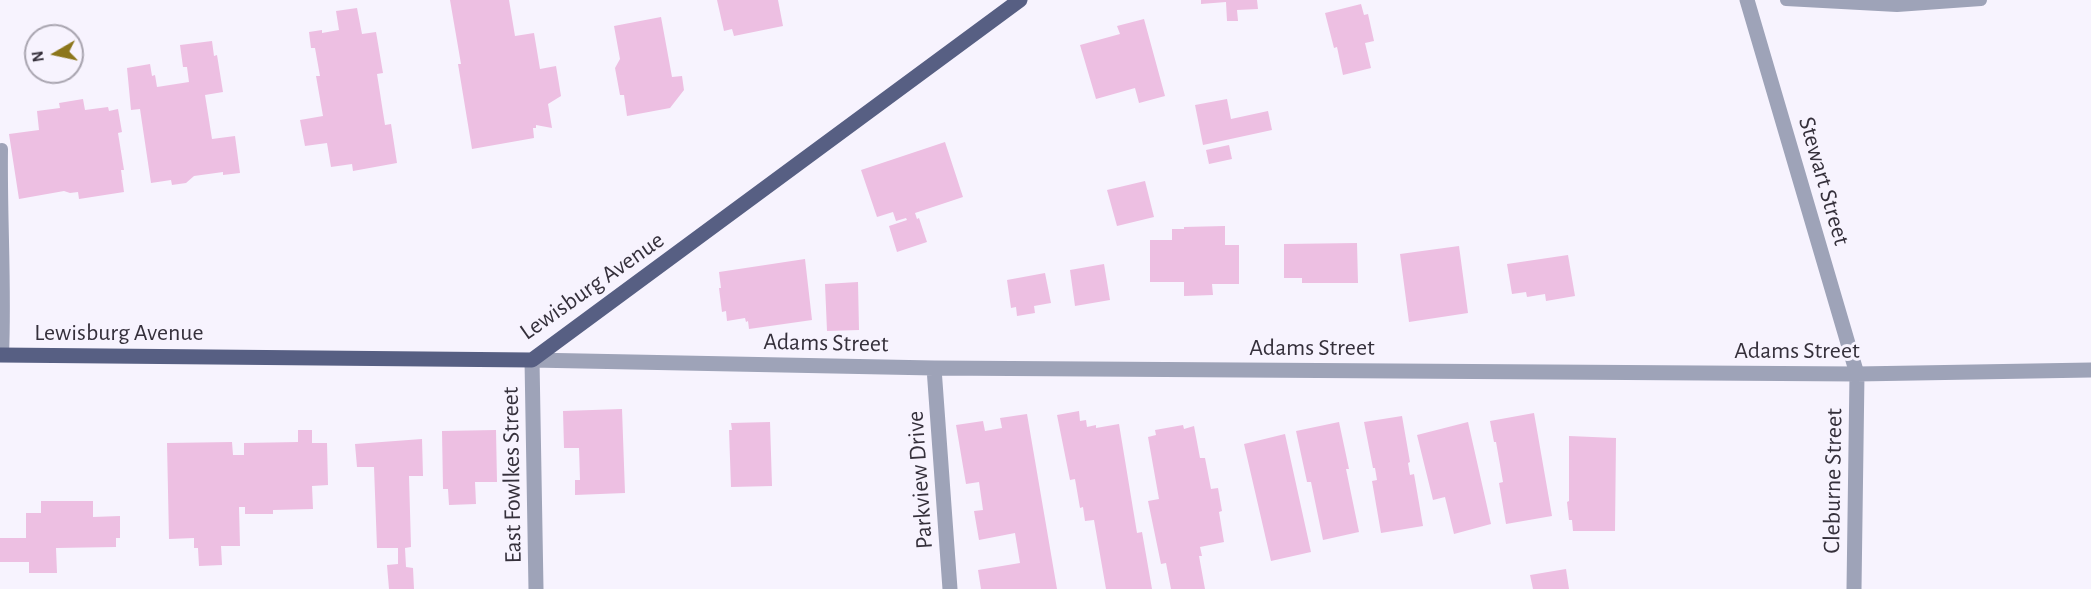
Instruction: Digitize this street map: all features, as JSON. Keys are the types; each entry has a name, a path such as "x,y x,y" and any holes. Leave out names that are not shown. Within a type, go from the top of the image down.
{"main road":[{"name":"Lewisburg Avenue","path":"2,355 532,360 1020,0"}],"street":[{"name":"Stewart Street","path":"1747,0 1857,374"},
{"name":"Adams Street","path":"532,360 934,368 1857,374 2091,370"},
{"name":"East Fowlkes Street","path":"532,360 536,589"},
{"name":"Parkview Drive","path":"934,368 950,589"},
{"name":"Cleburne Street","path":"1854,589 1857,374"}],"lane":[{"path":"1786,0 1897,6 1981,0"},
{"path":"2,149 1,206 5,302 2,355"}],"building":[{"path":"450,0 509,0 515,36 534,33 540,69 556,66 561,96 548,104 552,128 536,125 536,128 533,128 534,138 472,149"},
{"path":"717,0 778,0 783,26 734,36 732,29 724,31"},
{"path":"1201,0 1257,0 1258,9 1237,10 1238,21 1227,21 1226,2 1201,4"},
{"path":"1361,4 1364,15 1368,14 1374,41 1365,43 1371,68 1343,75 1337,47 1334,48 1325,13"},
{"path":"357,8 362,34 376,32 383,73 377,74 385,125 391,124 397,163 353,171 352,164 331,167 327,143 305,146 300,120 323,116 316,76 320,76 315,48 311,48 309,32 322,30 322,33 339,30 336,11"},
{"path":"661,17 672,77 682,76 684,90 670,108 627,116 624,95 620,95 615,68 620,59 614,26"},
{"path":"1144,19 1165,96 1139,103 1135,88 1096,99 1080,45 1120,34 1117,26"},
{"path":"212,41 214,56 217,55 223,92 205,95 212,139 235,136 240,173 223,175 223,172 194,176 186,183 172,185 171,180 151,183 140,109 131,110 127,68 150,64 157,87 189,82 187,67 183,67 180,45"},
{"path":"83,99 85,110 108,107 109,111 118,109 122,132 118,133 124,170 121,170 124,192 79,199 78,192 64,191 19,199 9,134 39,130 37,111 60,108 59,103"},
{"path":"1227,99 1231,119 1268,111 1272,130 1203,145 1195,105"},
{"path":"945,142 963,197 915,213 927,242 897,252 889,226 907,220 906,218 896,221 893,212 877,217 861,170"},
{"path":"1229,145 1232,159 1209,164 1206,150"},
{"path":"1145,181 1154,217 1117,226 1107,190"},
{"path":"1225,226 1225,245 1239,245 1239,284 1212,284 1213,295 1184,296 1184,282 1150,282 1150,240 1172,240 1172,229"},
{"path":"1357,243 1358,283 1302,283 1302,278 1284,278 1284,244"},
{"path":"1459,246 1468,313 1409,322 1400,254"},
{"path":"1568,255 1575,296 1546,301 1545,294 1527,297 1526,292 1512,294 1507,264"},
{"path":"805,259 812,320 749,329 745,318 727,321 726,311 722,312 719,272"},
{"path":"1104,264 1110,300 1075,306 1070,270"},
{"path":"1045,273 1051,303 1034,306 1035,313 1017,316 1016,307 1011,308 1007,280"},
{"path":"858,282 859,330 827,331 825,284"},
{"path":"622,409 625,493 575,495 575,480 580,480 579,448 564,448 563,411"},
{"path":"1079,411 1080,421 1086,420 1087,427 1096,425 1096,428 1119,424 1137,533 1142,532 1152,589 1106,589 1094,520 1085,521 1083,507 1080,508 1075,479 1070,480 1057,415"},
{"path":"1534,413 1552,516 1506,524 1499,483 1503,482 1490,421"},
{"path":"1027,414 1057,589 981,589 978,570 1020,563 1015,533 979,540 974,511 983,510 979,482 966,484 956,425 983,421 985,431 1002,428 1000,418"},
{"path":"1402,416 1410,475 1414,474 1423,526 1381,533 1372,481 1377,480 1364,422"},
{"path":"770,422 772,486 731,487 729,430 732,430 731,423"},
{"path":"1339,422 1359,532 1323,540 1311,482 1307,482 1296,431"},
{"path":"1468,422 1491,524 1454,534 1445,497 1433,500 1417,435"},
{"path":"1183,425 1184,429 1194,426 1200,458 1205,458 1211,489 1218,488 1222,511 1219,512 1224,542 1200,547 1202,556 1199,556 1205,589 1171,589 1166,563 1161,564 1148,501 1159,499 1148,437 1156,435 1155,430"},
{"path":"298,430 312,430 312,443 327,443 328,485 312,486 313,509 273,510 273,514 245,514 245,507 239,507 240,546 221,546 222,565 199,566 198,548 194,548 194,538 169,539 167,443 232,442 233,455 244,455 244,443 298,442"},
{"path":"496,430 497,482 475,482 476,504 449,505 448,489 443,489 442,431"},
{"path":"1285,434 1311,552 1271,561 1244,444"},
{"path":"1569,436 1616,438 1615,531 1573,531 1567,502 1569,501"},
{"path":"422,439 423,476 409,476 411,547 405,548 406,567 413,568 414,589 389,589 387,565 398,564 398,548 377,548 374,467 357,467 355,444"},
{"path":"41,501 93,501 93,517 120,516 120,538 116,538 116,547 56,548 57,573 29,573 29,562 0,562 0,538 26,538 26,513 41,513"},
{"path":"1566,569 1569,589 1533,589 1530,575"}]}
